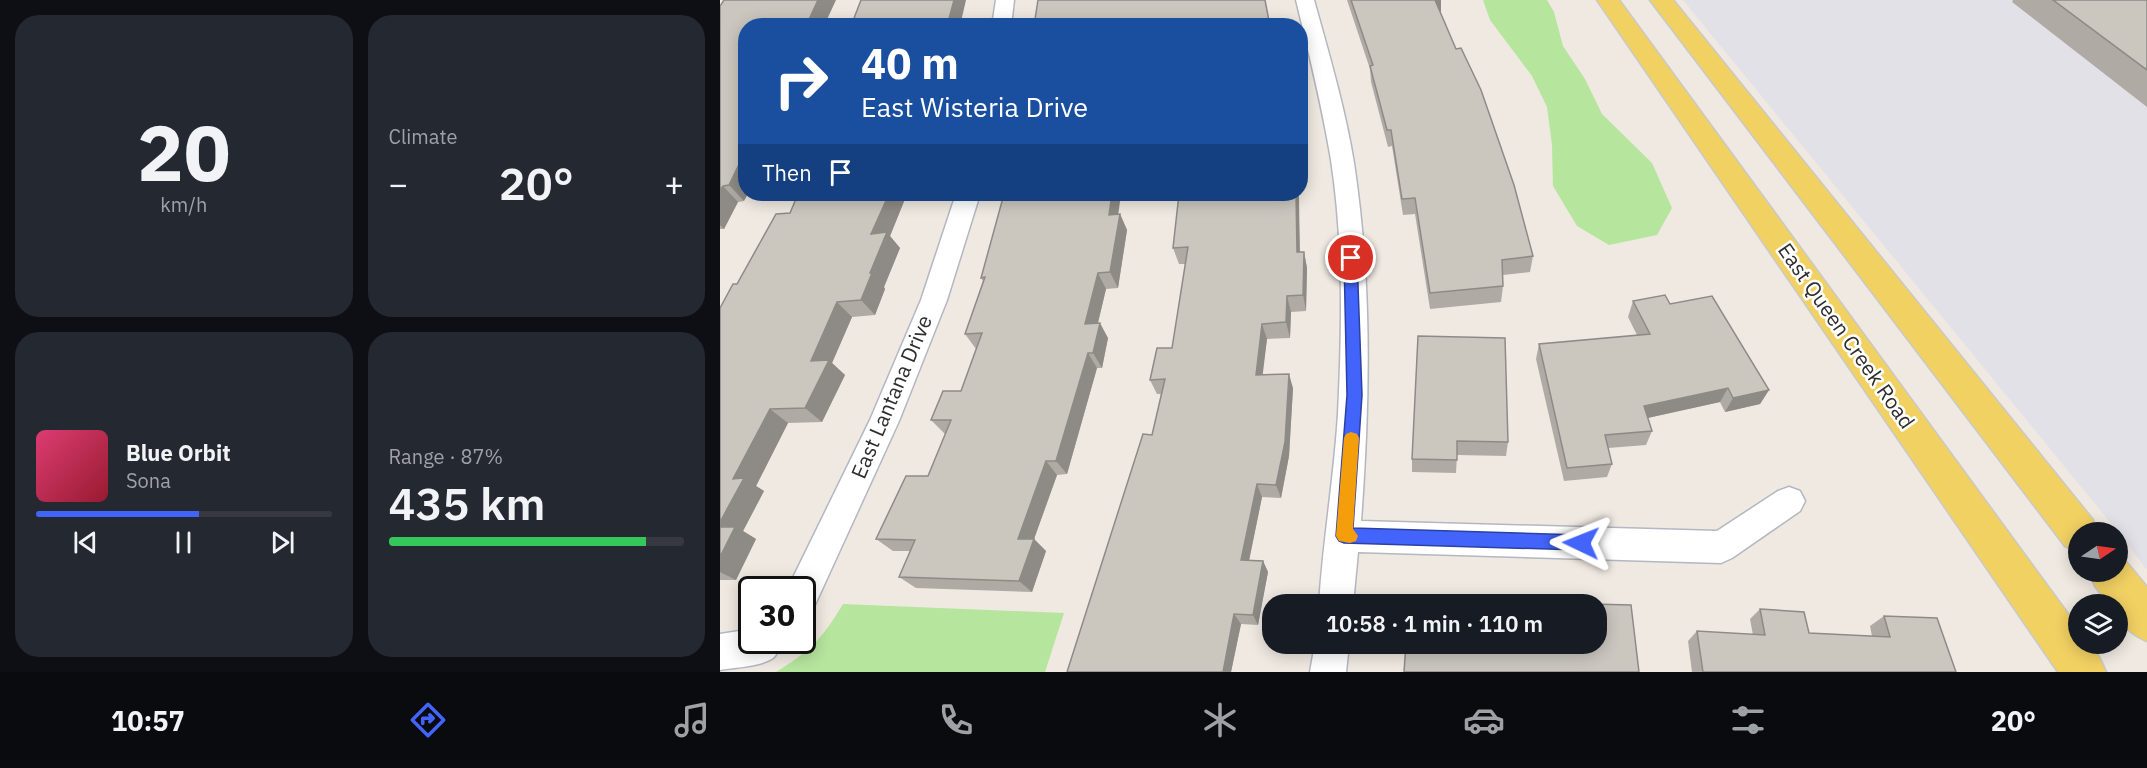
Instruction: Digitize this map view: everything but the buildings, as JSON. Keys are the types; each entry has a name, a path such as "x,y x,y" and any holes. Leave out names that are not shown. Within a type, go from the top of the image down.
{"main road":[{"name":"East Queen Creek Road","path":"1608,0 2084,672"},
{"path":"1661,0 2070,522"},
{"path":"2117,582 2147,620"}],"street":[{"path":"1002,18 1005,0"},
{"path":"1305,0 1331,103 1345,190 1353,280 1354,395 1344,536 1337,594"},
{"name":"East Lantana Drive","path":"811,576 884,422 934,300 966,201"},
{"path":"1344,536 1721,547 1789,501"},
{"path":"720,652 738,648"},
{"path":"1328,672 1331,654"}],"shaded area":[{"path":"1683,0 2147,0 2147,570 2128,545 2128,522 2110,522"}],"green space":[{"path":"1483,0 1547,0 1554,12 1563,46 1585,79 1602,114 1652,163 1672,208 1657,235 1609,245 1577,226 1553,186 1552,145 1547,107 1532,76 1490,20"},
{"path":"843,604 1064,613 1045,672 776,672 801,654 816,654 816,641"}],"slow traffic":[{"path":"1350,536 1344,536 1351,438"}],"route":[{"path":"1351,258 1354,395 1344,536 1581,543"}]}
